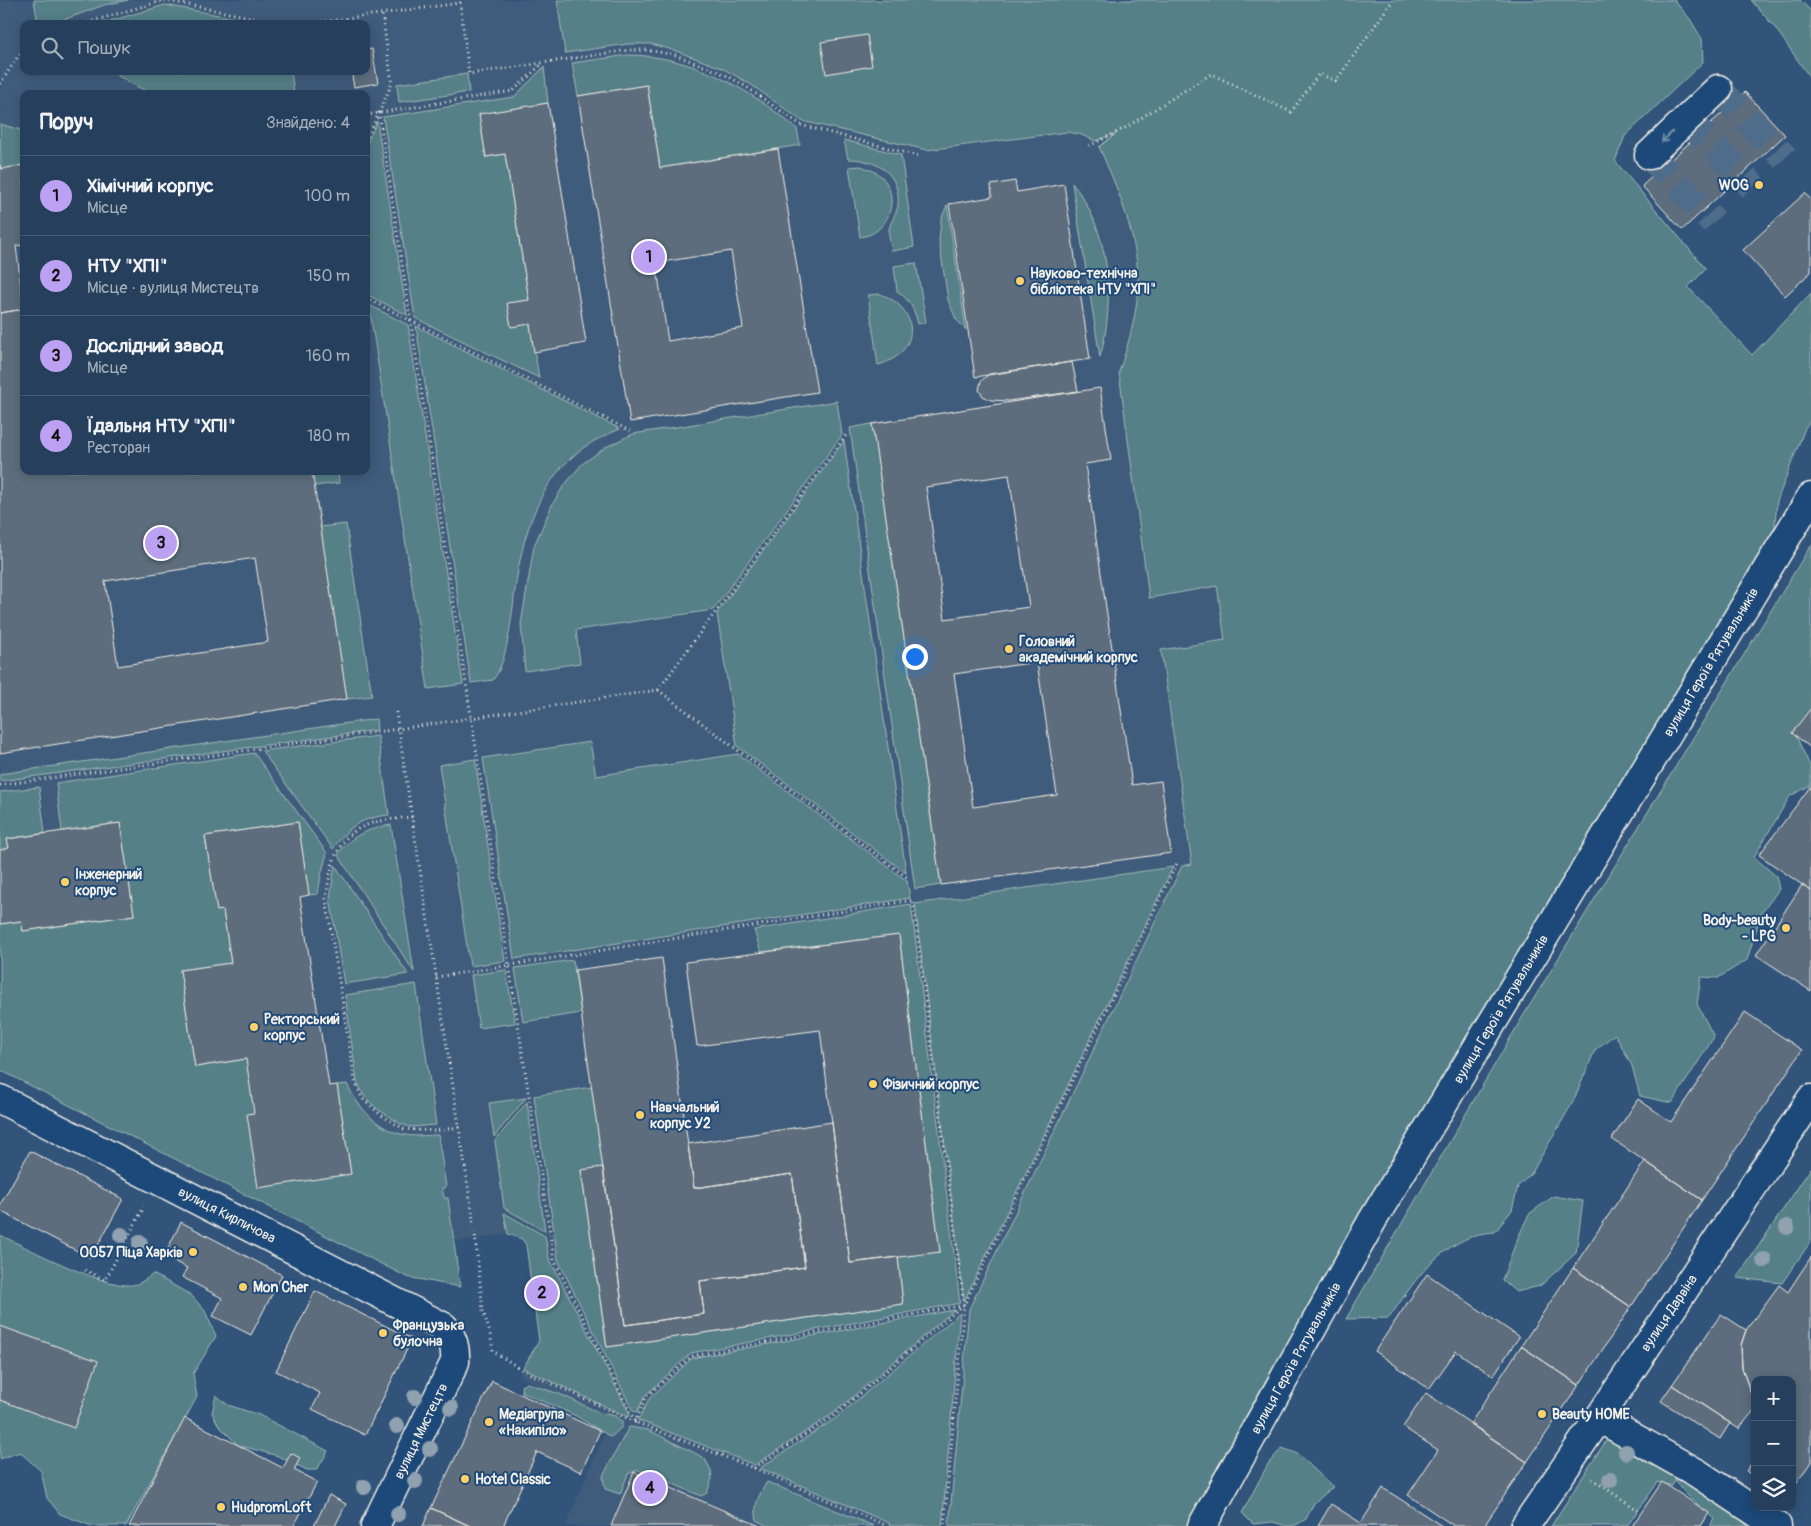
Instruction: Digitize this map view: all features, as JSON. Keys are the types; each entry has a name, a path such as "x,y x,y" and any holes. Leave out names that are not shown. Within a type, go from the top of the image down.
{"street":[{"path":"1649,155 1718,89"},
{"name":"вулиця Героїв Рятувальників","path":"1202,1526 1372,1221 1811,498"},
{"name":"вулиця Кирпичова","path":"0,1099 435,1321 444,1327 450,1335"},
{"name":"вулиця Дарвіна","path":"1525,1526 1811,1099"},
{"name":"вулиця Мистецтв","path":"375,1526 455,1362 454,1344 450,1335"},
{"path":"1599,1418 1697,1473 1777,1526"}],"path":[{"path":"96,20 164,0 264,20"},
{"path":"1089,146 1125,128 1211,74 1291,112 1319,74 1336,80 1393,0"},
{"path":"334,20 460,1 469,74 629,50 647,50 675,55 724,74 745,86 801,125 918,156"},
{"path":"370,132 392,83 382,13"},
{"path":"0,84 20,54"},
{"path":"370,114 514,91 543,63"},
{"path":"379,113 554,1260 635,1422"},
{"path":"370,300 630,431"},
{"path":"0,785 658,690 846,435"},
{"path":"658,690 909,879"},
{"path":"396,712 474,1226 483,1311 490,1333 492,1351 522,1370 635,1422 754,1468 887,1526"},
{"path":"412,817 379,821 354,831 338,848 330,874 326,899 355,1082 362,1098 381,1115 404,1129 435,1131 459,1127"},
{"path":"754,1468 835,1414 964,1305 1177,863"},
{"path":"436,977 913,900 964,1305 944,1526"},
{"path":"85,1270 105,1280 145,1206"},
{"path":"635,1422 646,1397 692,1356 964,1305"},
{"path":"1585,1473 1642,1512"}],"shaded area":[{"path":"0,0 1309,0 1416,403 1003,1526 566,1526 608,1425 519,1375 539,1341 526,1245 522,1239 508,1234 454,1242 460,1287 407,1277 0,1070"}],"green space":[{"path":"34,0 128,0 104,5 63,20 37,20"},
{"path":"557,0 1674,0 1690,19 1702,39 1703,62 1625,136 1615,161 1706,269 1688,287 1752,355 1811,293 1811,419 1805,428 1777,501 1772,561 1193,1526 949,1526 969,1309 1182,866 1192,864 1161,650 1225,640 1217,586 1149,598 1119,372 1129,341 1136,308 1137,268 1135,250 1126,215 1099,147 1117,133 1096,141 1079,134 1067,132 927,150 802,121 750,84 722,68 676,51 651,44 628,44 565,53"},
{"path":"1751,0 1800,0 1811,11 1811,79 1776,29"},
{"path":"165,5 245,20 114,20"},
{"path":"628,55 674,61 718,77 779,114 797,129 800,145 660,168 647,85 578,96 572,63"},
{"path":"544,67 548,103 479,115 486,157 505,154 529,300 508,303 530,324 539,378 415,318 383,117 514,97"},
{"path":"467,74 469,92 399,102 397,84"},
{"path":"116,75 292,75 293,90 144,90"},
{"path":"377,121 407,315 370,296 370,137"},
{"path":"0,124 20,130 20,166 1,169"},
{"path":"844,140 901,155 914,247 892,251 889,228 898,205 898,194 895,184 891,176 877,165 848,159"},
{"path":"861,166 882,177 887,184 891,200 888,216 884,223 871,234 860,237 849,167"},
{"path":"1072,183 1085,201 1095,222 1106,266 1108,313 1100,357"},
{"path":"947,205 966,330 956,319 948,300 939,241 941,220"},
{"path":"916,263 926,322 918,324 911,305 897,291 894,266"},
{"path":"880,294 903,309 909,320 910,331 908,341 902,351 892,359 878,365 868,295"},
{"path":"370,306 408,325 463,684 428,689"},
{"path":"416,326 620,429 590,443 568,461 542,497 532,517 525,539 507,645 501,665 493,680 471,683"},
{"path":"837,401 842,435 713,610 576,630 580,663 525,671 521,624 534,546 552,505 563,487 582,464 606,447 633,434"},
{"path":"872,424 941,885 915,889 850,428"},
{"path":"844,441 906,873 737,746 717,613"},
{"path":"313,475 338,475 339,483 314,486"},
{"path":"346,524 372,696 347,699 320,527"},
{"path":"1811,545 1811,708 1796,736 1811,768 1811,785 1790,796 1754,857 1776,876 1779,889 1761,914 1747,960 1718,978 1701,977 1697,1004 1714,1037 1672,1103 1640,1096 1632,1066 1615,1034 1595,1050 1573,1102 1531,1174 1518,1186 1512,1210 1495,1232 1475,1235 1458,1243 1434,1260 1415,1281 1389,1318 1346,1319 1522,1018"},
{"path":"376,719 377,730 0,781 0,774"},
{"path":"378,736 389,815 371,818 356,824 344,834 333,849 262,751"},
{"path":"590,742 596,776 738,754 907,881 910,898 514,959 483,758"},
{"path":"254,753 327,853 318,894 309,895 298,822 205,836 217,910 223,910 231,963 180,970 195,1067 246,1059 351,1174 337,1085 347,1084 363,1110 387,1129 410,1136 438,1135 446,1187 442,1188 444,1198 448,1198 460,1287 407,1277 0,1070 0,924 21,921 23,931 134,915 120,823 62,831 56,783"},
{"path":"475,759 505,961 470,966 439,765"},
{"path":"39,787 45,833 7,839 9,848 0,850 0,792"},
{"path":"391,825 414,972 338,855 348,842 361,834"},
{"path":"335,865 408,974 344,984 330,898"},
{"path":"1173,867 964,1301 915,904"},
{"path":"911,904 960,1303 691,1353 645,1396 637,1412 633,1411 558,1260 534,1096 592,1087 603,1167 581,1171 607,1347 903,1304 898,1257 940,1251 899,935 761,952 754,930"},
{"path":"573,960 581,1013 523,1022 515,968"},
{"path":"506,970 515,1023 479,1028 471,975"},
{"path":"416,984 436,1125 410,1127 401,1124 376,1108 364,1096 357,1082 345,995"},
{"path":"526,1098 494,1137 489,1103"},
{"path":"527,1102 545,1231 504,1208 495,1141"},
{"path":"1811,1168 1811,1241 1782,1283 1737,1278"},
{"path":"1554,1196 1583,1201 1576,1253 1540,1286 1516,1292 1502,1280 1516,1242 1529,1214"},
{"path":"504,1213 545,1236 549,1258 630,1414 628,1417 523,1368 539,1341 526,1245 522,1239 508,1234"},
{"path":"0,1235 48,1258 109,1282 125,1285 137,1284 153,1274 191,1295 205,1311 216,1336 193,1374 197,1397 126,1526 92,1526 60,1514 47,1498 41,1471 20,1452 0,1459"},
{"path":"954,1310 834,1413 755,1465 638,1420 649,1399 692,1358"},
{"path":"960,1313 942,1526 890,1526 889,1523 760,1468 836,1418"},
{"path":"527,1383 562,1395 600,1413 615,1416 622,1422 622,1427 611,1437 576,1416 522,1392 521,1386"},
{"path":"216,1395 228,1405 259,1415 328,1451 317,1470 307,1470 278,1456 238,1445 219,1426 212,1413"},
{"path":"629,1427 648,1430 705,1459 711,1470 712,1479 707,1493 701,1496 638,1470 628,1474 620,1494 605,1489 603,1476"},
{"path":"1619,1434 1682,1469 1672,1486 1658,1482 1627,1526 1551,1526 1607,1439"},
{"path":"1282,1448 1298,1454 1333,1487 1314,1503 1306,1519 1296,1525 1287,1526 1273,1522 1253,1524 1242,1513 1268,1464"},
{"path":"1683,1476 1718,1499 1748,1526 1710,1526 1714,1519 1684,1492 1676,1481"},
{"path":"767,1482 874,1526 767,1526 757,1520 756,1505"}],"building":[{"path":"867,35 872,66 826,74 821,42"},
{"path":"370,49 372,49 378,83 354,87 352,75 370,75"},
{"path":"647,85 660,168 778,149 817,392 630,422 578,96","holes":["731,251 743,328 668,341 656,263"]},
{"path":"1745,92 1785,135 1682,230 1642,186"},
{"path":"548,103 586,343 534,352 530,324 511,327 507,303 529,300 505,154 486,157 479,114"},
{"path":"0,165 1,169 20,166 20,246 16,246 20,278 20,310 0,313"},
{"name":"Науково-технічна бібліотека НТУ \"ХПІ\"","path":"1015,181 1017,192 1064,184 1090,359 975,377 949,204 992,197 991,185"},
{"path":"1805,193 1811,200 1811,272 1785,296 1743,250"},
{"path":"20,310 20,475 313,475 347,699 0,753 0,313","holes":["255,558 268,642 118,666 105,581"]},
{"path":"1072,362 1078,391 1009,401 991,400 983,396 979,390 981,381 989,374"},
{"name":"Головний академічний корпус","path":"1100,388 1111,460 1085,464 1132,785 1161,781 1171,853 941,885 872,424","holes":["1009,475 1029,607 945,619 926,487","1037,662 1057,795 973,807 954,674"]},
{"path":"1811,708 1811,748 1792,733"},
{"path":"1811,787 1811,891 1759,855"},
{"name":"Ректорський корпус","path":"298,822 309,895 300,897 329,1086 337,1085 351,1174 258,1188 247,1114 254,1113 246,1059 195,1067 180,970 231,963 223,910 217,911 205,836"},
{"name":"Інженерний корпус","path":"120,823 134,915 23,931 21,921 0,924 0,850 9,848 7,839"},
{"path":"1802,885 1811,891 1811,991 1756,955"},
{"name":"Фізичний корпус","path":"899,935 940,1252 850,1263 820,1030 697,1046 686,962"},
{"name":"Навчальний корпус У2","path":"662,958 694,1188 792,1174 805,1267 700,1281 704,1314 625,1325 575,970"},
{"path":"1745,1012 1802,1050 1702,1200 1612,1139 1638,1099 1671,1122"},
{"path":"832,1122 850,1263 898,1257 903,1304 607,1347 581,1170 603,1167 625,1325 704,1314 700,1281 805,1267 792,1174 694,1188 688,1144"},
{"path":"30,1151 123,1199 91,1258 0,1211 0,1205"},
{"path":"1645,1161 1702,1200 1631,1307 1573,1268"},
{"path":"181,1222 282,1275 251,1335 213,1316 222,1298 182,1277 187,1268 164,1256"},
{"path":"1811,1257 1811,1462 1796,1483 1796,1376 1751,1376 1751,1394 1742,1368 1741,1345 1746,1330 1779,1285 1788,1292"},
{"path":"1573,1268 1631,1307 1579,1385 1521,1346"},
{"path":"1427,1274 1519,1337 1493,1376 1456,1351 1429,1389 1375,1351"},
{"path":"315,1291 412,1339 365,1435 312,1409 320,1393 276,1371"},
{"path":"1721,1314 1746,1330 1741,1345 1742,1368 1751,1394 1751,1414 1739,1429 1672,1385"},
{"path":"0,1326 98,1361 74,1428 0,1400"},
{"path":"1521,1346 1579,1385 1527,1462 1470,1424"},
{"path":"492,1381 600,1431 581,1472 537,1452 503,1526 470,1526 431,1508"},
{"path":"1672,1385 1730,1423 1720,1439 1661,1401"},
{"path":"1426,1393 1527,1462 1484,1526 1454,1526 1408,1495 1438,1450 1403,1427"},
{"path":"185,1418 283,1468 291,1453 300,1458 294,1470 317,1482 294,1526 129,1526"},
{"path":"1751,1464 1751,1474 1746,1471"},
{"path":"634,1472 760,1526 611,1526"},
{"path":"1662,1482 1709,1513 1701,1526 1632,1526"},
{"path":"1383,1488 1442,1526 1318,1526 1331,1504 1361,1523"},
{"path":"329,1495 346,1504 335,1526 314,1526"},
{"path":"431,1508 470,1526 423,1526"}],"tunnel":[{"path":"1718,89 1785,158"},
{"path":"1686,118 1753,187"},
{"path":"1649,155 1714,222"}],"place":[{"name":"WOG","path":"1759,185"},
{"name":"Хімічний корпус","path":"649,257"},
{"name":"Науково-технічна бібліотека НТУ \"ХПІ\"","path":"1020,281"},
{"name":"Дослідний завод","path":"161,543"},
{"name":"Головний академічний корпус","path":"1009,649"},
{"name":"Інженерний корпус","path":"65,882"},
{"name":"Body-beauty - LPG","path":"1786,928"},
{"name":"Ректорський корпус","path":"254,1027"},
{"name":"Фізичний корпус","path":"873,1084"},
{"name":"Навчальний корпус У2","path":"640,1115"},
{"name":"0057 Піца Харків","path":"193,1252"},
{"name":"Mon Cher","path":"243,1287"},
{"name":"НТУ \"ХПІ\"","path":"542,1293"},
{"name":"Французька булочна","path":"383,1333"},
{"name":"Beauty HOME","path":"1542,1414"},
{"name":"Медіагрупа «Накипіло»","path":"489,1422"},
{"name":"Hotel Classic","path":"465,1479"},
{"name":"Їдальня НТУ \"ХПІ\"","path":"650,1488"},
{"name":"HudpromLoft","path":"221,1507"}]}
